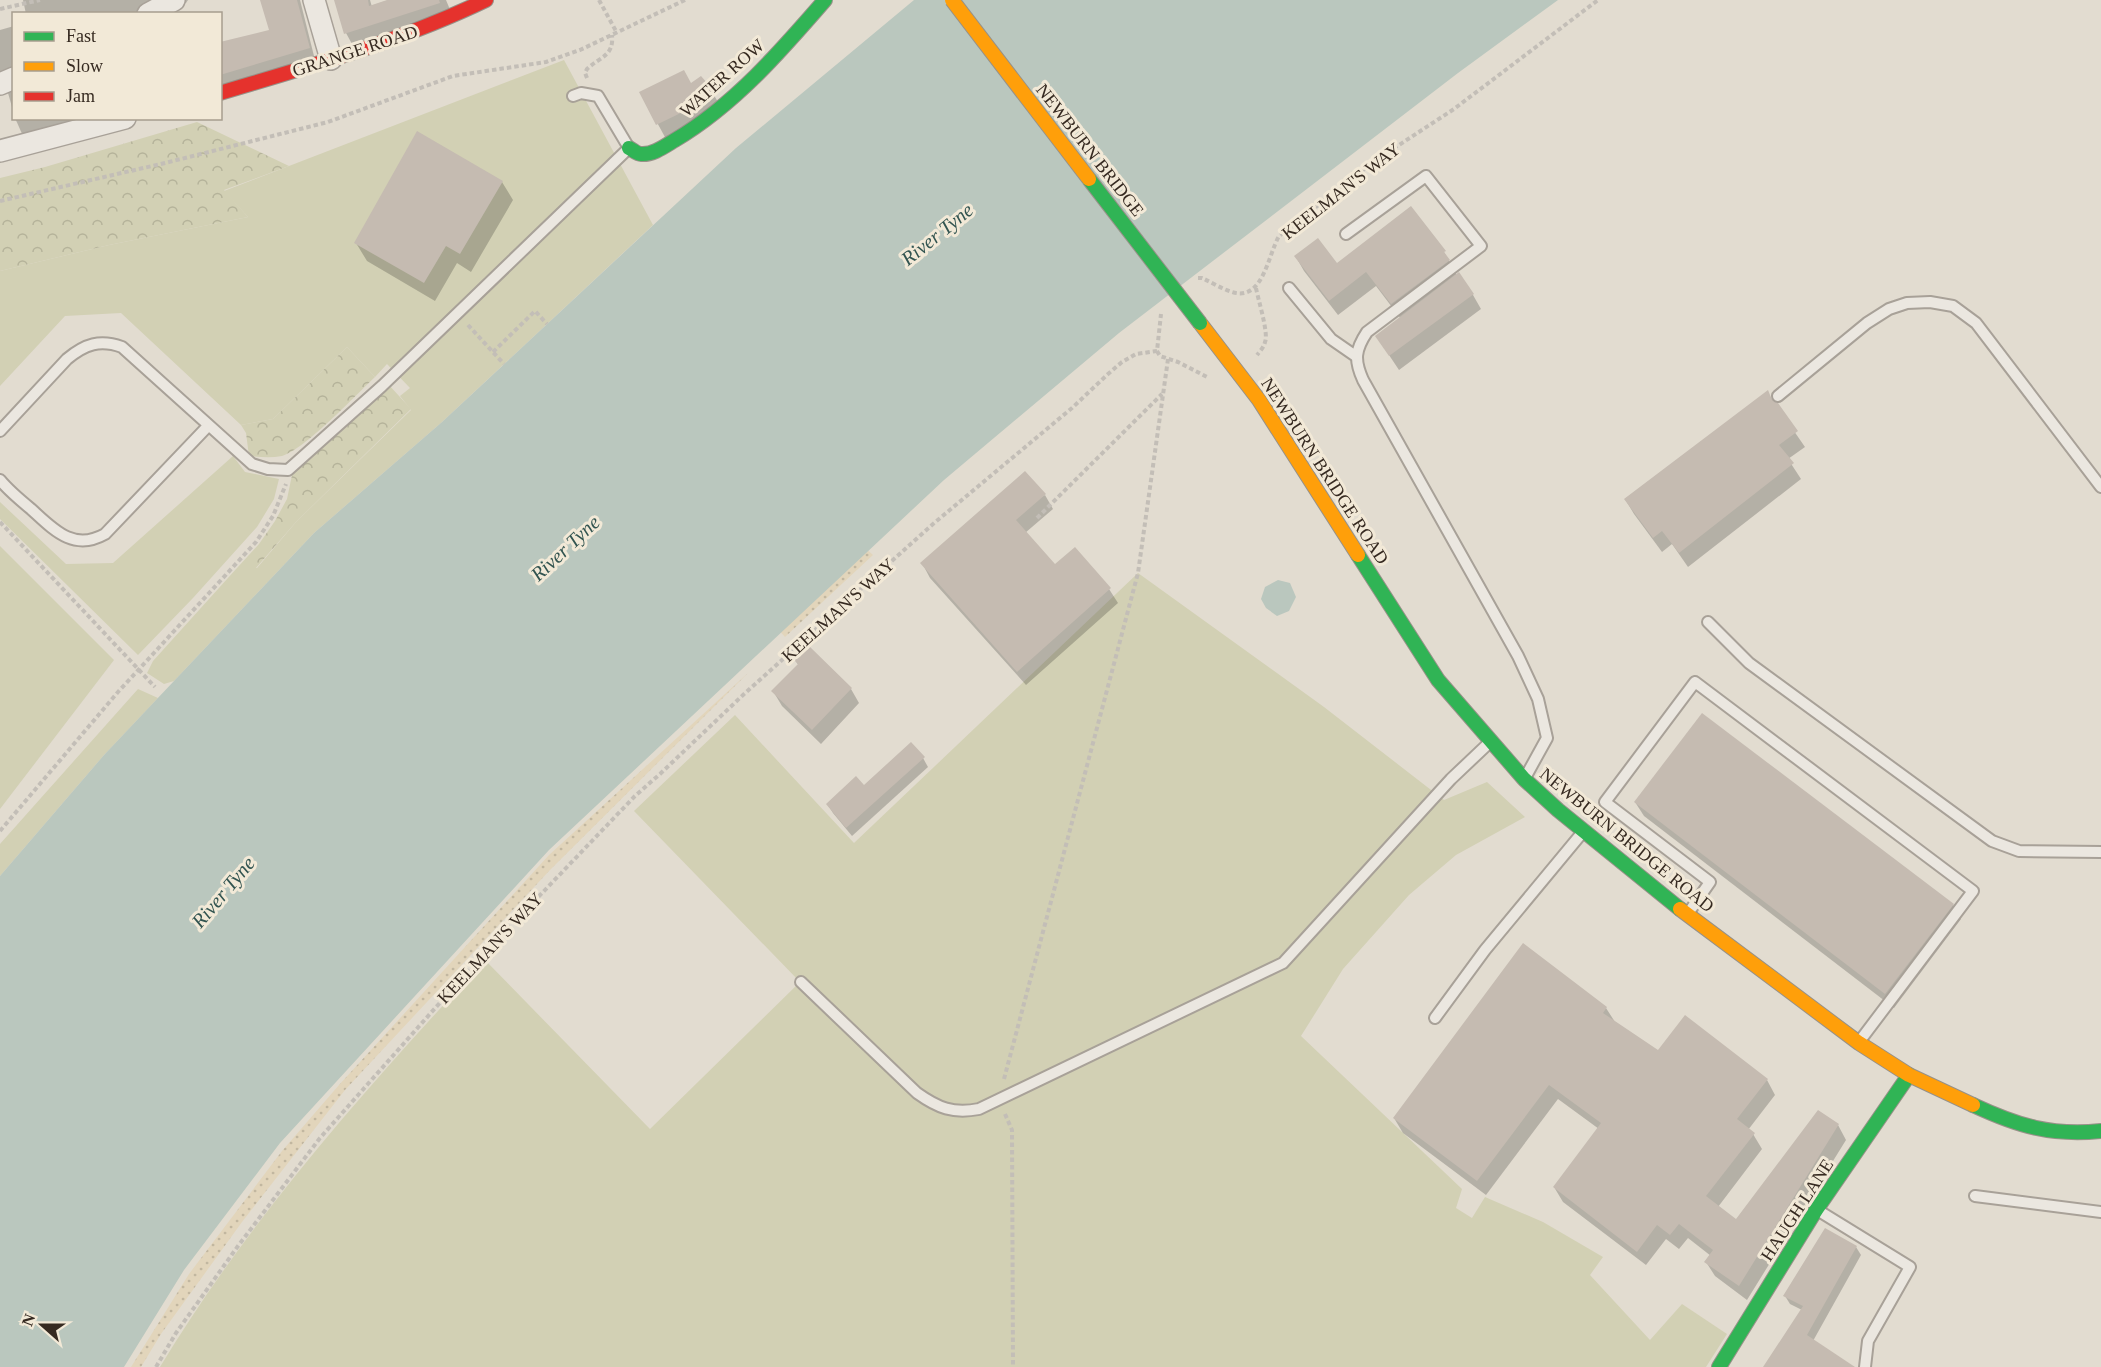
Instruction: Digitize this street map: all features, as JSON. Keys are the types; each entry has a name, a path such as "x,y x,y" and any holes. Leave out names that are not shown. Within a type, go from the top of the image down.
{"street":[{"path":"152,12 174,0"},
{"path":"314,0 331,59"},
{"name":"GRANGE ROAD","path":"222,92 385,44 450,19 486,0"},
{"name":"WATER ROW","path":"629,148 639,154 652,153 687,135 744,87 796,34 825,0"},
{"name":"NEWBURN BRIDGE","path":"952,0 1200,323"},
{"path":"0,151 117,120"},
{"name":"NEWBURN BRIDGE ROAD","path":"1200,323 1243,378 1438,680 1524,779 1687,915 1859,1043 1910,1075 1993,1114 2040,1130 2080,1133 2101,1131"},
{"name":"HAUGH LANE","path":"1719,1367 1816,1210 1910,1075"}],"lane":[{"path":"0,431 78,349 89,344 108,343 122,348 252,464 268,470 288,470 345,421 629,148 598,96 581,93 573,96"},
{"path":"1346,234 1426,176 1481,246 1367,332 1359,344 1357,357 1358,368 1363,380 1518,656 1538,699 1548,738 1524,779"},
{"path":"1289,288 1330,339 1357,357"},
{"path":"1778,396 1867,323 1889,309 1907,303 1930,302 1953,306 1976,323 2101,487"},
{"path":"0,480 62,535 78,540 94,539 105,534 208,426"},
{"path":"1708,622 1749,663 1992,841 2019,851 2101,852"},
{"path":"1687,915 1710,882 1605,802 1695,682 1973,891 1859,1043"},
{"path":"801,982 932,1104 963,1112 979,1109 1283,963 1452,779 1491,741"},
{"path":"1435,1018 1485,950 1584,831"},
{"path":"1975,1196 2101,1212"},
{"path":"1816,1210 1910,1267 1868,1341 1865,1367"}],"path":[{"path":"0,9 40,0"},
{"path":"599,0 614,34 613,46 611,51 592,64 585,73 604,104"},
{"path":"0,201 176,161 328,122 453,76 546,62 580,50 685,0"},
{"name":"KEELMAN'S WAY","path":"1256,288 1279,236 1373,162 1454,109 1598,0"},
{"path":"1195,279 1202,278 1233,293 1244,293 1256,288 1261,316 1267,332 1266,341 1243,378"},
{"path":"1162,308 1157,351 1160,356 1178,362 1210,379"},
{"path":"493,352 536,311 548,324"},
{"path":"457,314 504,364"},
{"name":"KEELMAN'S WAY","path":"156,1367 176,1333 231,1256 320,1138 476,962 635,795 933,524 1072,408 1122,362 1136,354 1157,351"},
{"path":"1013,1367 1012,1130 998,1100 1138,573 1168,359"},
{"path":"1037,518 1164,393"},
{"path":"0,831 86,728 256,542 273,516 283,494 288,470"},
{"path":"0,522 155,687"}],"green space":[{"path":"564,60 653,225 442,422 314,533 174,681 164,684 147,673 153,661 237,568 257,568 296,522 411,410 400,396 410,388 387,364 375,377 347,347 273,419 241,425 121,313 65,316 0,386 0,271 109,245 248,217 224,191"},
{"path":"197,122 289,166 224,190 248,217 109,245 0,271 0,178"},
{"path":"347,347 375,377 316,433 292,452 278,457 249,456 246,433 241,425 273,419"},
{"path":"388,384 411,409 296,522 256,568 237,568 259,544 275,521 287,499 292,475"},
{"path":"233,456 245,472 279,479 274,499 257,527 138,655 0,519 0,502 66,564 113,563"},
{"path":"0,546 114,660 0,809"},
{"path":"1138,573 1324,707 1444,800 1487,782 1525,817 1456,855 1409,895 1343,969 1301,1036 1462,1189 1456,1208 1472,1218 1485,1197 1543,1222 1603,1257 1590,1275 1650,1340 1682,1304 1727,1334 1706,1367 160,1367 232,1258 271,1206 354,1105 485,960 650,1129 800,982 634,811 735,715 854,843"},
{"path":"138,689 158,698 104,755 0,876 0,844"}],"sand":[{"path":"861,544 873,555 785,637 774,625"},
{"path":"749,672 550,870 345,1090 242,1222 161,1334 141,1367 131,1367 189,1274 282,1151 339,1085 549,855"}],"water":[{"name":"River Tyne","path":"914,0 1558,0 1458,73 1119,333 944,480 549,850 280,1143 184,1270 124,1367 0,1367 0,876 104,755 314,533 442,422 736,148"},
{"path":"1278,580 1290,583 1296,597 1289,611 1277,616 1266,608 1261,599 1265,587"}],"building":[{"path":"260,0 297,0 310,48 222,74 222,42 269,30"},
{"path":"334,0 368,0 369,6 387,0 439,0 440,3 344,34"},
{"path":"684,70 691,83 701,76 714,91 691,108 656,125 639,92"},
{"path":"417,131 503,181 460,254 446,246 424,283 354,243"},
{"path":"1411,206 1446,251 1444,252 1450,260 1391,304 1366,272 1329,301 1294,256 1318,238 1337,263"},
{"path":"1459,272 1474,294 1389,356 1375,336"},
{"path":"1768,390 1772,400 1778,403 1798,431 1779,445 1794,463 1679,553 1662,531 1653,538 1624,499"},
{"path":"1025,471 1046,494 1016,520 1055,564 1075,547 1111,588 1017,672 920,563"},
{"path":"808,645 852,688 812,730 771,691 798,664 794,660"},
{"path":"1702,713 1954,904 1885,994 1634,802"},
{"path":"911,742 925,757 846,828 826,804 856,776 864,785"},
{"path":"1523,943 1607,1007 1603,1013 1658,1050 1685,1015 1768,1079 1737,1119 1755,1133 1706,1196 1736,1219 1818,1110 1839,1124 1739,1286 1704,1262 1713,1250 1679,1224 1670,1235 1657,1225 1637,1252 1553,1187 1601,1123 1549,1085 1477,1181 1393,1118"},
{"path":"1825,1228 1857,1246 1807,1335 1855,1367 1763,1367 1803,1306 1783,1296"}],"traffic: fast":[{"path":"629,148 639,154 654,152 717,111 773,58 825,0"},
{"path":"1089,179 1200,323"},
{"path":"1358,555 1438,680 1524,779 1558,810 1680,909"},
{"path":"1719,1367 1816,1210 1909,1075"},
{"path":"1973,1105 2005,1119 2035,1128 2066,1132 2101,1131"}],"traffic: slow":[{"path":"952,0 1089,179"},
{"path":"1200,323 1259,400 1358,555"},
{"path":"1680,909 1859,1043 1909,1075 1973,1105"}],"traffic: jam":[{"path":"222,92 388,40 486,0"}]}
